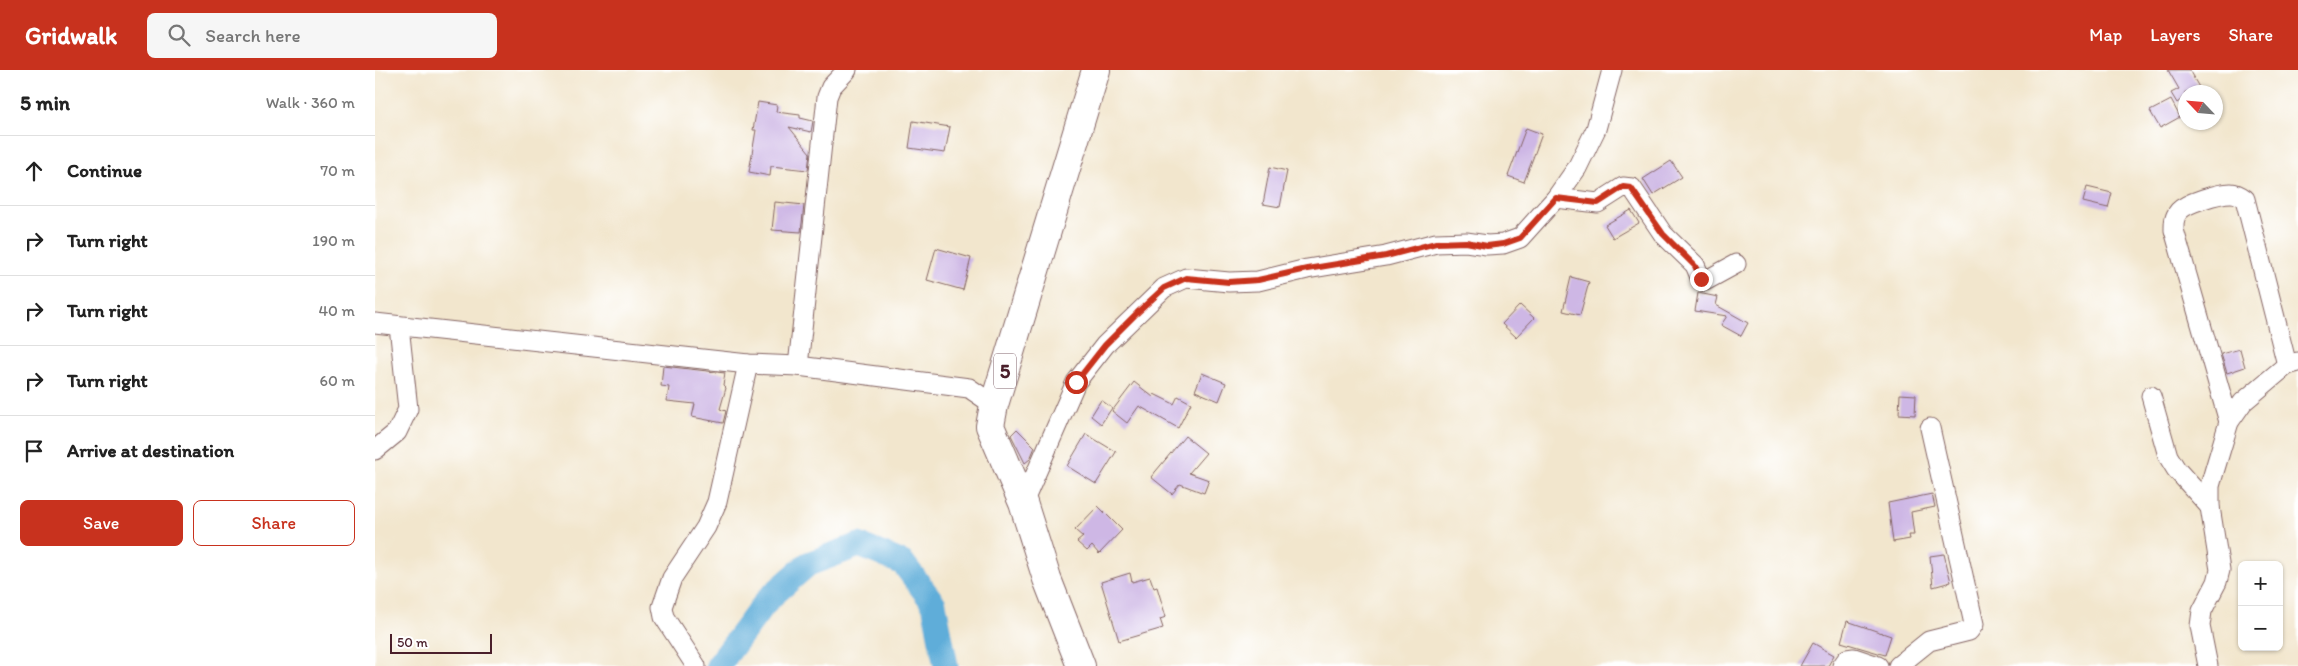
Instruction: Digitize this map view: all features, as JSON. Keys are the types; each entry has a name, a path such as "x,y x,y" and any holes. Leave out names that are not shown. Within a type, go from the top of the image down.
{"highway":[{"name":"5","path":"1081,666 1047,578 1023,503 990,426 994,405 1096,70"}],"street":[{"path":"798,366 827,98 831,87 847,70"},
{"path":"1023,503 1076,382 1105,345 1164,288 1186,278 1229,282 1258,280 1307,269 1386,256 1436,243 1466,242 1487,246 1503,244 1520,238 1556,198 1577,168 1596,129 1612,70"},
{"path":"1556,198 1598,203 1623,187 1631,188 1663,234 1695,266 1701,279 1705,281 1736,264"},
{"path":"2208,666 2199,626 2202,611 2217,582 2220,570 2210,508 2210,486 2229,422 2243,402 2293,363 2245,199 2231,192 2187,204 2178,212 2174,220 2174,230 2229,422"},
{"path":"375,323 748,364 798,366 969,388 994,405"},
{"path":"375,450 397,432 407,408 399,326"},
{"path":"694,664 664,617 662,607 672,578 706,527 717,502 748,364"},
{"path":"2151,396 2168,456 2176,469 2210,508"},
{"path":"1898,666 1929,641 1969,631 1974,624 1930,428"},
{"path":"1842,666 1847,659 1854,658 1878,666"}],"building":[{"path":"2168,70 2189,70 2198,85 2178,85 2178,87"},
{"path":"2178,90 2177,103 2171,93"},
{"path":"2171,100 2178,113 2178,118 2160,128 2150,111"},
{"path":"758,102 777,105 776,112 800,115 800,118 813,121 811,132 789,127 810,153 808,170 771,166 770,176 749,172 756,130 753,130"},
{"path":"913,121 950,127 945,153 909,148"},
{"path":"1526,128 1542,134 1524,182 1508,176"},
{"path":"1671,161 1682,177 1653,195 1643,179"},
{"path":"1270,167 1287,171 1280,207 1263,204"},
{"path":"2087,187 2112,193 2108,208 2083,202"},
{"path":"775,202 804,205 801,232 772,230"},
{"path":"1631,210 1639,223 1613,238 1605,225"},
{"path":"936,248 971,258 963,290 927,280"},
{"path":"1571,277 1589,282 1580,315 1563,311"},
{"path":"1698,293 1718,297 1716,305 1748,323 1741,336 1721,325 1727,316 1695,311"},
{"path":"1520,305 1534,318 1516,337 1502,324"},
{"path":"2240,349 2245,367 2227,373 2221,354"},
{"path":"663,366 725,373 723,385 726,388 720,409 726,411 723,423 692,417 695,404 667,401 669,387 661,386"},
{"path":"1202,373 1226,383 1219,401 1195,391"},
{"path":"1134,382 1153,397 1154,394 1174,404 1178,396 1191,403 1178,428 1139,406 1127,423 1112,411"},
{"path":"1900,394 1916,395 1915,415 1899,414"},
{"path":"1101,400 1112,408 1101,424 1091,416"},
{"path":"1017,429 1035,447 1030,459 1025,463 1011,435"},
{"path":"1086,434 1116,452 1096,484 1067,466"},
{"path":"1185,436 1206,453 1189,473 1209,480 1204,493 1180,484 1172,494 1151,477"},
{"path":"1932,494 1935,507 1911,512 1914,535 1909,535 1910,539 1893,542 1888,503"},
{"path":"1098,506 1122,530 1099,554 1092,546 1087,551 1077,542 1083,537 1075,530"},
{"path":"1944,554 1951,582 1933,587 1930,556"},
{"path":"1130,573 1132,582 1150,577 1154,588 1157,587 1166,617 1160,619 1163,628 1119,641 1101,582"},
{"path":"1847,621 1891,636 1885,655 1841,642"},
{"path":"1813,643 1834,655 1828,666 1800,666"}],"waterway":[{"path":"718,666 768,599 808,564 859,545 903,563 934,604 946,666"}],"route":[{"path":"1076,382 1105,345 1137,313 1164,288 1186,278 1207,278 1229,282 1258,280 1307,269 1386,256 1436,243 1466,242 1487,246 1503,244 1520,238 1556,198 1598,203 1604,201 1623,187 1631,188 1663,234 1695,266 1701,279"}]}
